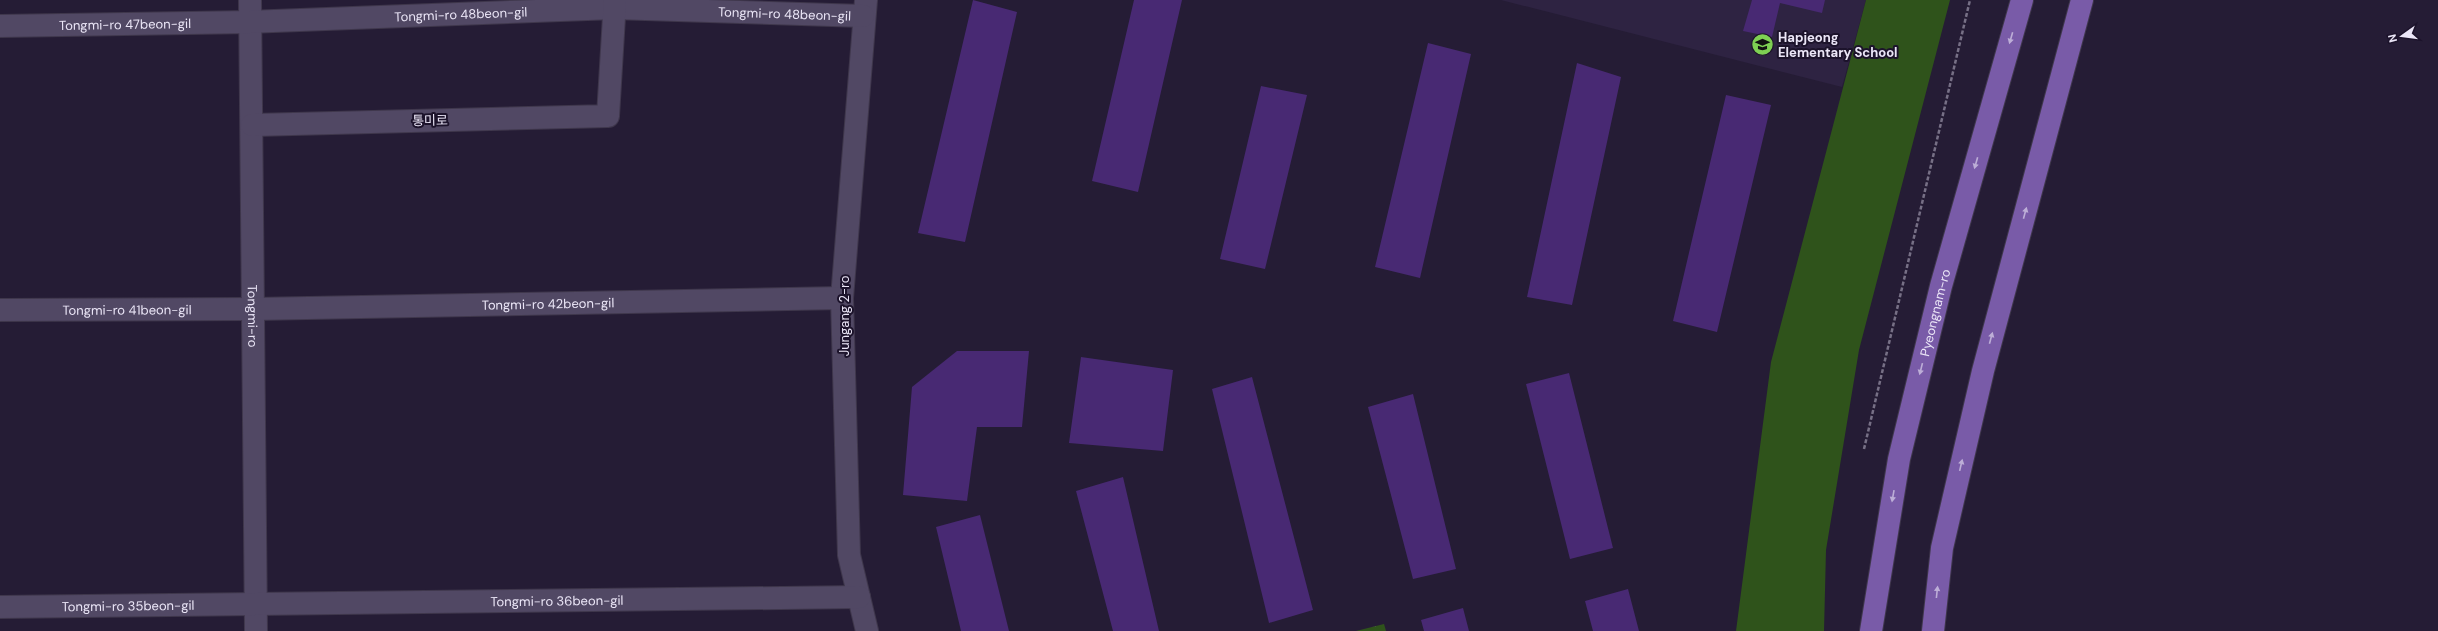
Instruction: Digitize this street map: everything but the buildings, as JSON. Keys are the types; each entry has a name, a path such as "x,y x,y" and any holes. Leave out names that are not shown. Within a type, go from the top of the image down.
{"main road":[{"name":"Pyeongnam-ro","path":"1871,631 1899,459 1941,286 2022,0"},
{"path":"1933,631 1942,548 1983,371 2082,0"}],"street":[{"name":"Tongmi-ro","path":"250,0 256,631"},
{"name":"Tongmi-ro 48beon-gil","path":"250,22 615,4 864,8"},
{"name":"통미로","path":"252,125 608,116 615,4"},
{"name":"Jungang 2-ro","path":"864,8 842,298 849,555 867,631"},
{"name":"Tongmi-ro 47beon-gil","path":"0,26 250,22"},
{"name":"Tongmi-ro 42beon-gil","path":"253,309 842,298"},
{"name":"Tongmi-ro 41beon-gil","path":"0,310 253,309"},
{"name":"Tongmi-ro 36beon-gil","path":"255,605 859,598"},
{"name":"Tongmi-ro 35beon-gil","path":"0,607 255,605"}],"path":[{"path":"1864,449 1970,0"}],"shaded area":[{"name":"Hapjeong Elementary School","path":"1501,0 1866,0 1842,87"}],"green space":[{"path":"1866,0 1950,0 1859,350 1826,550 1824,631 1736,631 1771,362"},
{"path":"1384,624 1386,631 1356,631"}],"place":[{"name":"Hapjeong Elementary School","path":"1763,44"}]}
